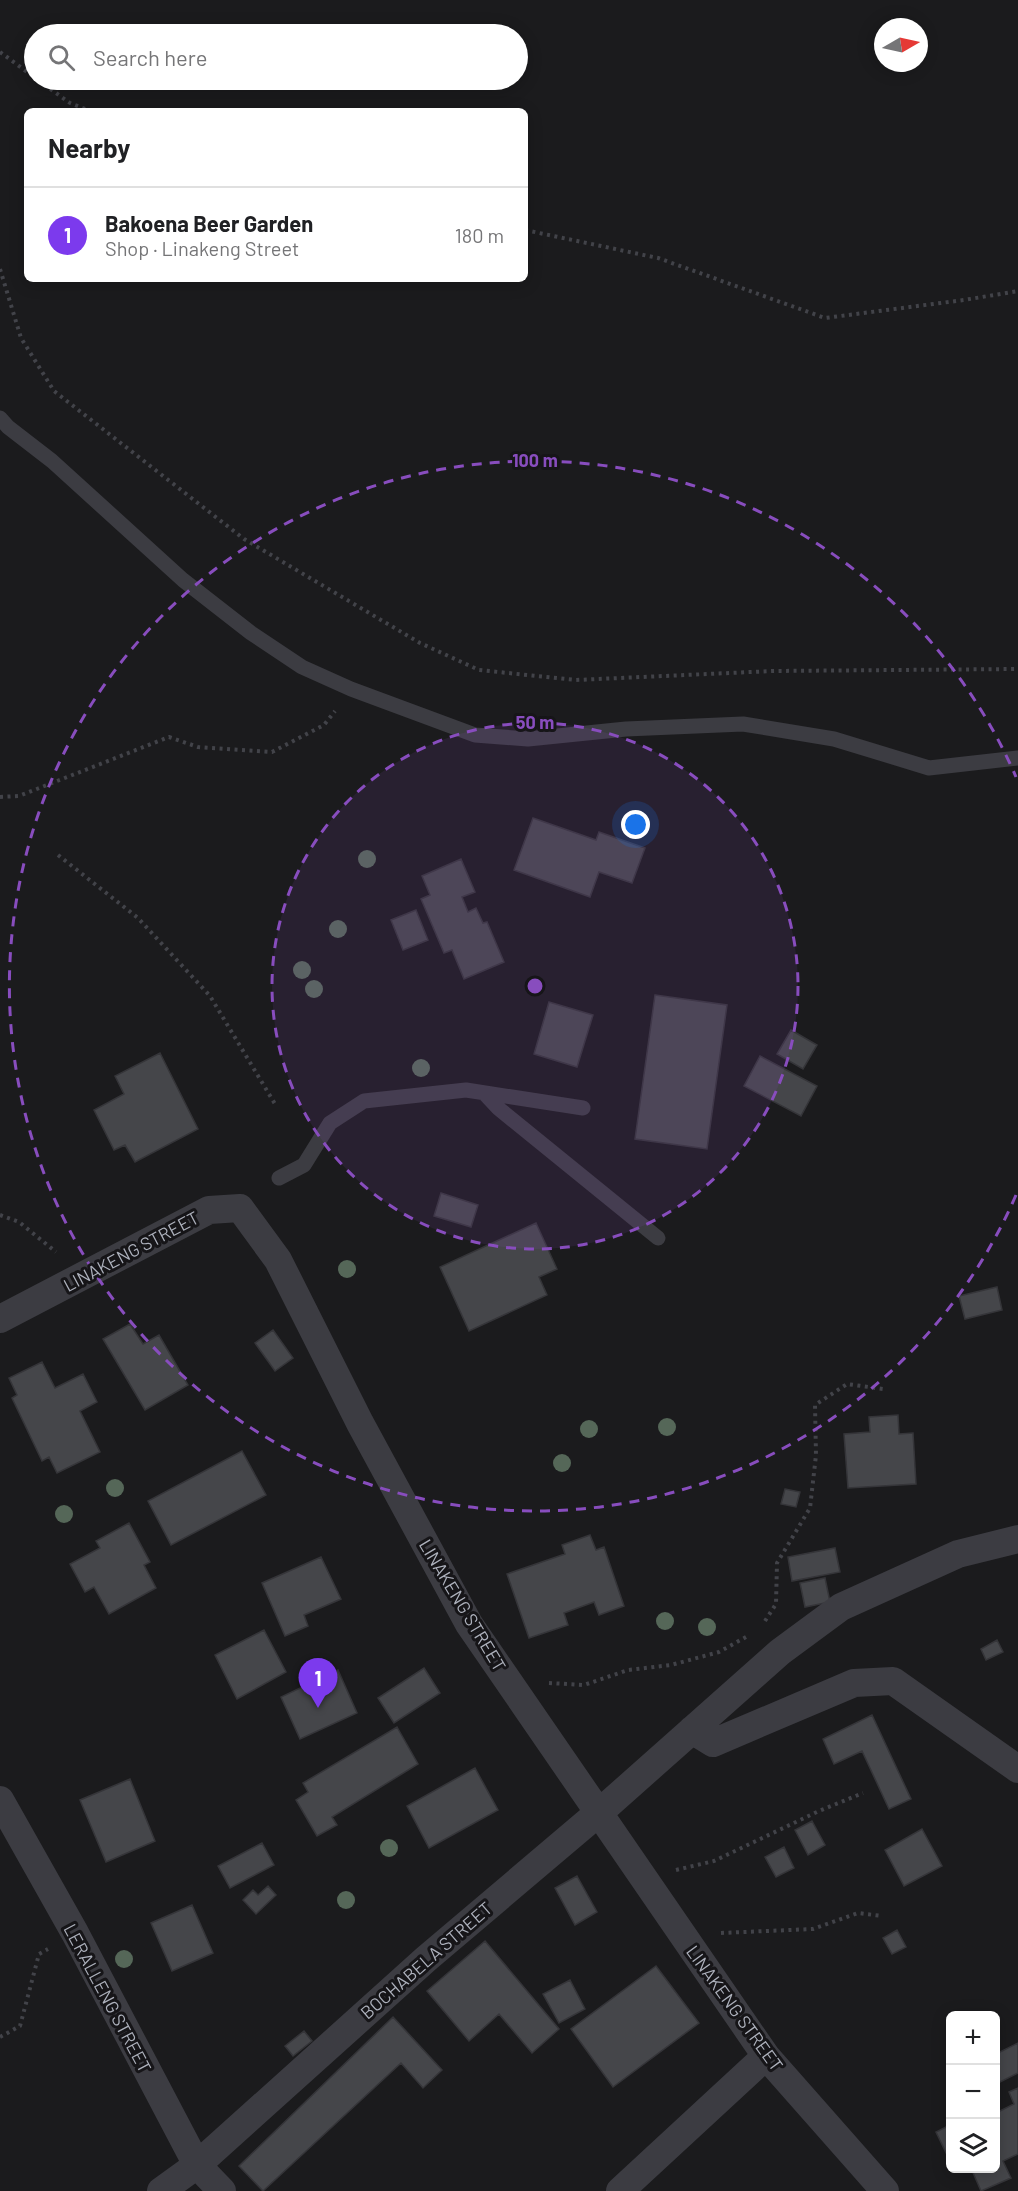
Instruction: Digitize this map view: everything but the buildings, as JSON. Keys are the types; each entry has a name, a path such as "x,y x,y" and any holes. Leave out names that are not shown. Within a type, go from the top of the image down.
{"street":[{"name":"LINAKENG STREET","path":"0,1319 209,1210 240,1208 278,1260 360,1423 469,1624 766,2056 885,2191"},
{"name":"BOCHABELA STREET","path":"161,2191 197,2165 426,1959 780,1652 841,1607 958,1554 1018,1539"},
{"path":"692,1730 713,1743 854,1683 893,1681 1018,1769"},
{"name":"LERALLENG STREET","path":"0,1800 75,1933 197,2165 222,2191"},
{"path":"620,2191 766,2056"}],"lane":[{"path":"0,418 8,427 52,461 183,580 251,633 302,667 351,689 475,735 528,739 626,729 743,724 834,739 929,768 1018,758"},
{"path":"279,1178 304,1165 330,1123 364,1101 466,1090 583,1108"},
{"path":"484,1093 498,1108 658,1238"}],"path":[{"path":"0,52 24,69"},
{"path":"52,90 70,103 82,108"},
{"path":"528,231 658,258 825,318 1018,291"},
{"path":"0,269 21,338 54,391 244,539 420,643 479,670 576,680 773,671 1018,669"},
{"path":"0,797 20,796 169,737 198,747 272,752 324,725 351,689"},
{"path":"58,855 138,918 210,996 275,1104"},
{"path":"0,1215 19,1222 85,1275"},
{"path":"759,1629 776,1604 777,1563 810,1508 816,1455 815,1405 847,1384 884,1389"},
{"path":"545,1683 584,1685 628,1670 671,1665 719,1652 749,1635"},
{"path":"673,1870 714,1861 799,1820 863,1793"},
{"path":"712,1933 813,1929 858,1913 882,1916"},
{"path":"0,2037 20,2026 39,1954 75,1933"}],"place":[{"name":"Bakoena Beer Garden","path":"318,1708"}]}
